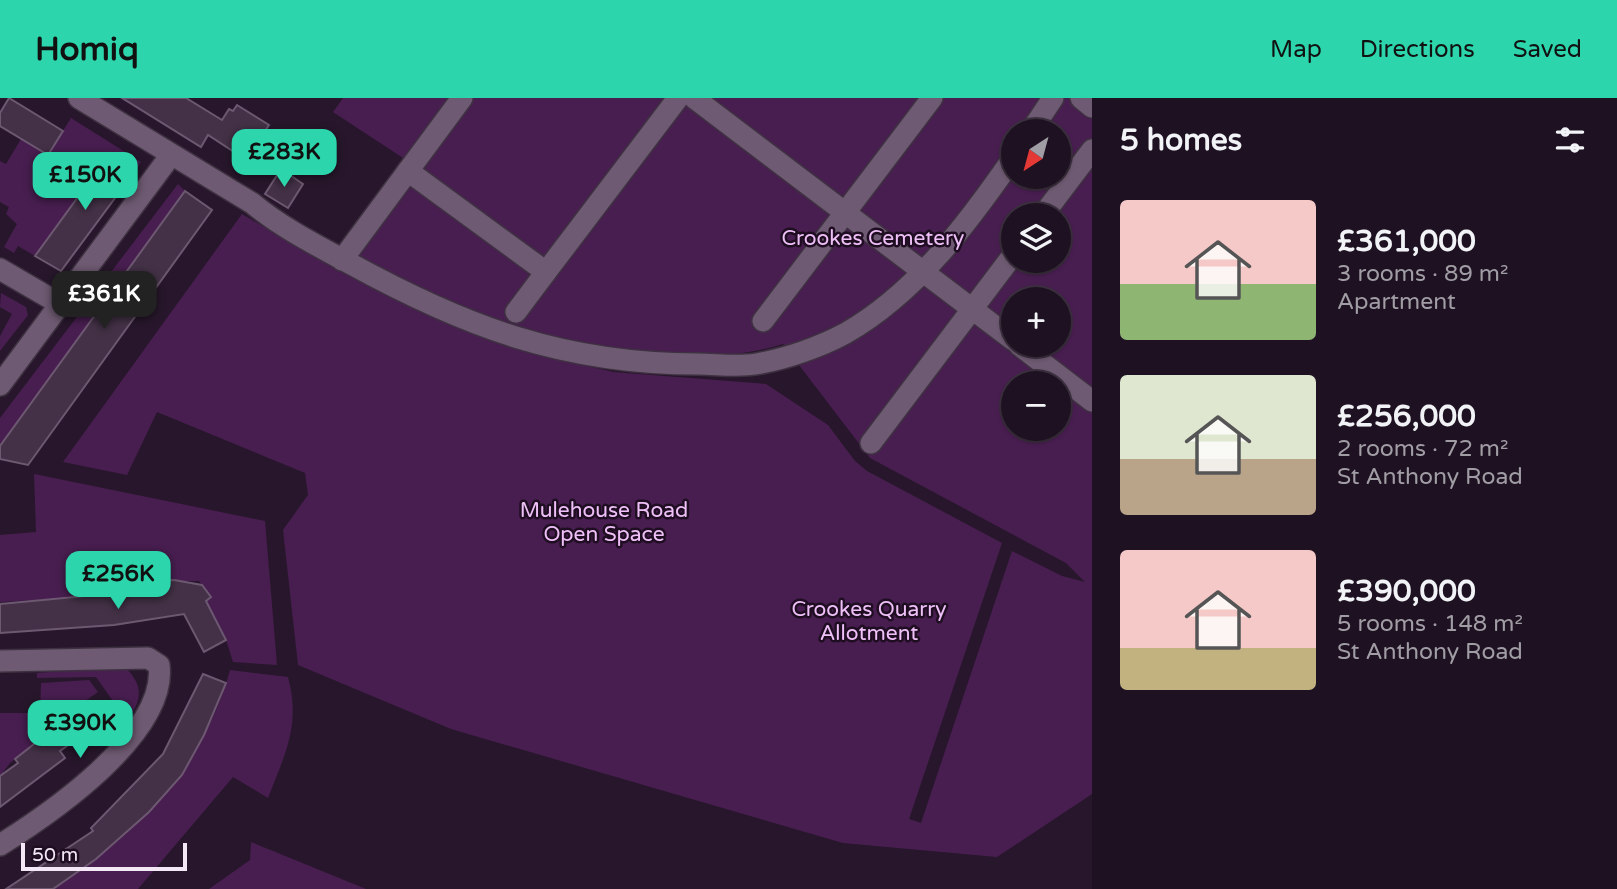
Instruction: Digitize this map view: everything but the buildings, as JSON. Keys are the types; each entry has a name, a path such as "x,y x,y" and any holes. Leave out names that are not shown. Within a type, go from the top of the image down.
{"street":[{"path":"79,98 252,203 277,223 342,260 435,307 537,345 610,360 676,364 755,364 824,343 884,308 965,223 1001,174"},
{"path":"342,260 461,98"},
{"path":"516,312 678,98"},
{"path":"694,98 1001,331"},
{"path":"763,321 932,98"},
{"path":"1039,119 1053,98"},
{"path":"1081,98 1092,107"},
{"path":"1052,203 1092,150"},
{"path":"0,385 171,155"},
{"path":"408,171 546,272"},
{"path":"0,269 60,304"},
{"path":"871,443 1001,271"},
{"path":"1035,357 1092,401"},
{"path":"0,661 148,658 159,665 161,682 152,706 117,754 69,799 0,845"}],"green space":[{"path":"343,98 1092,98 1092,794 997,857 843,843 451,729 298,665 283,530 308,495 305,473 157,412 127,475 63,462 242,214 343,273 425,312 521,350 613,372 766,384 828,425 855,461 867,471 1002,543 909,819 921,823 1012,551 1062,576 1085,582 1066,563 870,458 783,344 732,354 675,356 615,350 554,338 493,320 436,298 384,272 340,245 403,158 333,112"},
{"path":"71,118 141,162 135,171 109,153 35,256 18,246 14,253 4,247 17,224 6,214 9,207 0,202 0,161 6,164 21,139 48,155"},
{"path":"178,184 185,191 0,446 0,418"},
{"path":"1,293 26,307 28,315 0,351 0,336 12,314 0,307"},
{"path":"34,474 265,521 277,665 233,662 226,640 206,601 211,596 199,581 152,581 148,592 129,595 0,602 0,535 36,532"},
{"path":"126,668 136,681 138,700 127,721 96,677 37,678 37,673"},
{"path":"230,670 288,677 292,694 292,725 268,798 233,777 138,889 53,889 112,846 162,796 203,737"},
{"path":"89,680 98,692 54,723 47,734 10,763 0,776 0,713 40,713 41,683"},
{"path":"251,842 366,889 209,889 250,860"}],"park label":[{"name":"Crookes Cemetery","path":"873,238"},
{"name":"Mulehouse Road Open Space","path":"604,522"},
{"name":"Crookes Quarry Allotment","path":"869,621"}]}
